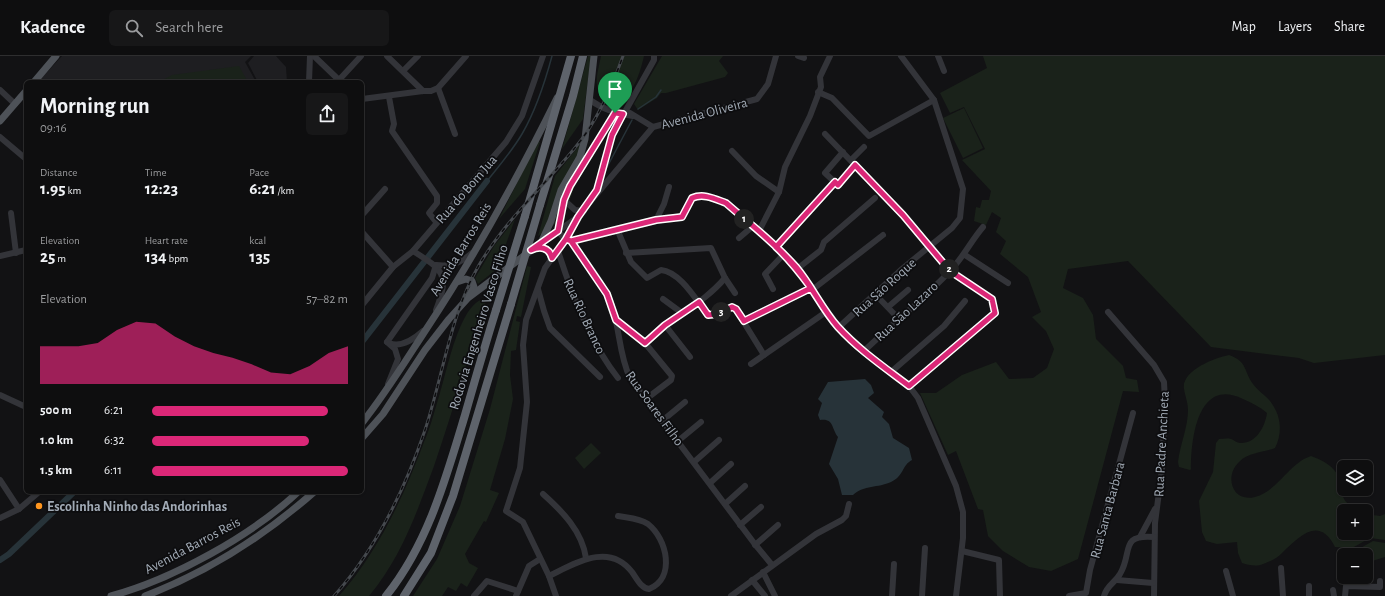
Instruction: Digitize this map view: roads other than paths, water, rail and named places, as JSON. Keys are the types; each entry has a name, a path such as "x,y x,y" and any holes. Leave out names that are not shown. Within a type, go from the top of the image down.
{"highway":[{"name":"Rodovia Engenheiro Vasco Filho","path":"386,596 415,550 430,521 451,463 566,80 571,56"},
{"name":"Rodovia Engenheiro Vasco Filho","path":"404,596 431,553 451,502 573,96 582,56"}],"main road":[{"path":"36,80 56,56"},
{"path":"541,243 551,221 560,190 580,157 585,139 594,56"},
{"name":"Avenida Barros Reis","path":"364,420 384,395 476,250 499,211 566,80"},
{"path":"0,121 24,94"},
{"name":"Avenida Barros Reis","path":"364,436 383,414 438,331 468,298 541,243"},
{"path":"531,250 538,247 543,248 548,250 552,258"},
{"path":"457,282 466,279 474,284 468,298"},
{"name":"Avenida Barros Reis","path":"112,596 161,578 228,543 249,530 295,494"},
{"name":"Avenida Barros Reis","path":"145,596 190,576 251,542 312,494"}],"street":[{"path":"309,80 310,56"},
{"path":"314,56 339,80"},
{"path":"341,80 361,56"},
{"path":"387,56 423,91"},
{"path":"403,71 418,56"},
{"path":"364,100 431,91 438,88 466,56"},
{"name":"Rua do Bom Jua","path":"364,302 392,267 413,251 436,222 492,160 515,129 529,99 543,56"},
{"name":"Avenida Oliveira","path":"590,202 652,127 757,99 768,84 776,56"},
{"path":"759,231 779,192 785,167 818,92 820,77 830,56"},
{"path":"818,92 832,98 869,136 934,100 901,56"},
{"path":"938,56 944,71"},
{"path":"541,243 578,217 590,202 597,190 612,135 655,57"},
{"path":"438,88 455,134"},
{"path":"0,90 15,104"},
{"path":"389,97 394,124 392,131 437,196 436,205 429,213 436,222"},
{"path":"590,100 602,109 633,116"},
{"name":"Rua São Roque","path":"838,327 902,269 952,228 960,218 963,189 934,100"},
{"path":"626,108 633,116 652,127"},
{"path":"558,231 564,200 570,186 615,113"},
{"path":"825,134 903,215 950,271 992,299 995,313 909,386"},
{"path":"0,137 24,157"},
{"path":"776,247 837,183 864,146"},
{"path":"732,151 756,176 779,192"},
{"path":"837,183 826,173 843,152"},
{"path":"656,220 664,204 669,187"},
{"path":"364,213 385,189"},
{"path":"568,240 656,220 682,217 692,198 703,196 726,203 759,231 797,268 826,312 838,327 863,352 909,386 918,398 960,499 963,524 962,551 956,596"},
{"path":"797,268 821,250 824,242 876,198"},
{"path":"564,200 575,210 584,211"},
{"path":"11,213 16,253"},
{"path":"556,596 549,576 523,522 506,511 520,468 527,402 523,338 526,320 545,268 568,240 578,217"},
{"path":"739,238 753,226"},
{"name":"Rua São Lazaro","path":"863,352 950,271 965,255 974,237 983,227"},
{"path":"617,229 626,254 631,262 647,278 659,271 665,270 691,291 709,316 732,307 736,309 764,355"},
{"name":"Rua Soares Filho","path":"558,231 568,240 607,294 616,320 620,351 625,368 662,421 772,565"},
{"path":"364,234 392,267"},
{"path":"744,321 812,289 883,235"},
{"path":"626,254 711,248 725,278 735,293"},
{"path":"413,251 433,263 453,266 476,250"},
{"path":"0,256 24,251"},
{"name":"Rua Rio Branco","path":"558,251 570,288 585,323 618,378"},
{"path":"773,289 765,274 784,254"},
{"path":"965,255 1008,283"},
{"path":"433,263 441,276 443,291 433,319"},
{"path":"387,342 432,278 433,263"},
{"path":"645,343 665,325 699,302 725,278"},
{"path":"538,287 540,299 550,328 600,377"},
{"path":"888,307 908,290"},
{"path":"875,294 898,318"},
{"path":"663,299 682,313"},
{"path":"891,372 944,326 965,301"},
{"path":"751,364 826,312"},
{"name":"Rua Padre Anchieta","path":"1108,312 1154,364 1164,382 1165,414 1162,469 1154,537 1154,596"},
{"path":"616,320 645,343 672,377 646,399"},
{"path":"665,325 690,357"},
{"path":"387,342 396,345 404,343 413,339 426,329"},
{"path":"384,395 398,362 394,349 387,342"},
{"path":"0,395 24,406"},
{"path":"662,421 685,402"},
{"name":"Rua Santa Barbara","path":"1071,596 1089,595 1090,570 1133,414"},
{"path":"678,441 701,422"},
{"path":"694,462 719,440"},
{"path":"710,483 731,464"},
{"path":"0,480 19,509"},
{"path":"725,504 745,486"},
{"path":"0,518 19,509 37,494"},
{"path":"543,494 556,506 575,529 582,540 586,558"},
{"path":"731,596 823,529 842,520 846,516 849,504"},
{"path":"740,524 761,506"},
{"path":"1140,536 1157,506"},
{"path":"549,576 586,558 599,557 618,560 627,566 646,589 652,588 664,574 667,559 654,531 648,525 639,520 618,516"},
{"path":"755,544 778,525"},
{"path":"1104,596 1106,588 1117,580 1124,567 1129,543 1133,539 1140,536 1154,537"},
{"path":"922,596 925,548"},
{"path":"962,551 999,560 1000,596"},
{"path":"474,596 487,581 517,594 529,566 540,559"},
{"path":"892,596 894,564"},
{"path":"1281,568 1283,596"},
{"path":"1226,571 1233,596"},
{"path":"763,572 775,596"},
{"path":"752,580 765,596"},
{"path":"1117,580 1153,583"},
{"path":"1345,596 1346,586 1380,584"},
{"path":"1309,586 1309,596"}],"waterway":[{"path":"487,181 514,146 527,125 540,96 552,56"},
{"path":"638,109 656,97 661,90"},
{"path":"606,169 632,120"},
{"path":"364,339 487,181"},
{"path":"0,560 9,554 72,494"}],"railway":[{"path":"334,596 349,578 376,539 408,474 425,430 461,304 479,265 489,249 512,219 562,163 590,128 603,105 623,56"}],"place":[{"name":"Escolinha Ninho das Andorinhas","path":"39,506"}]}
